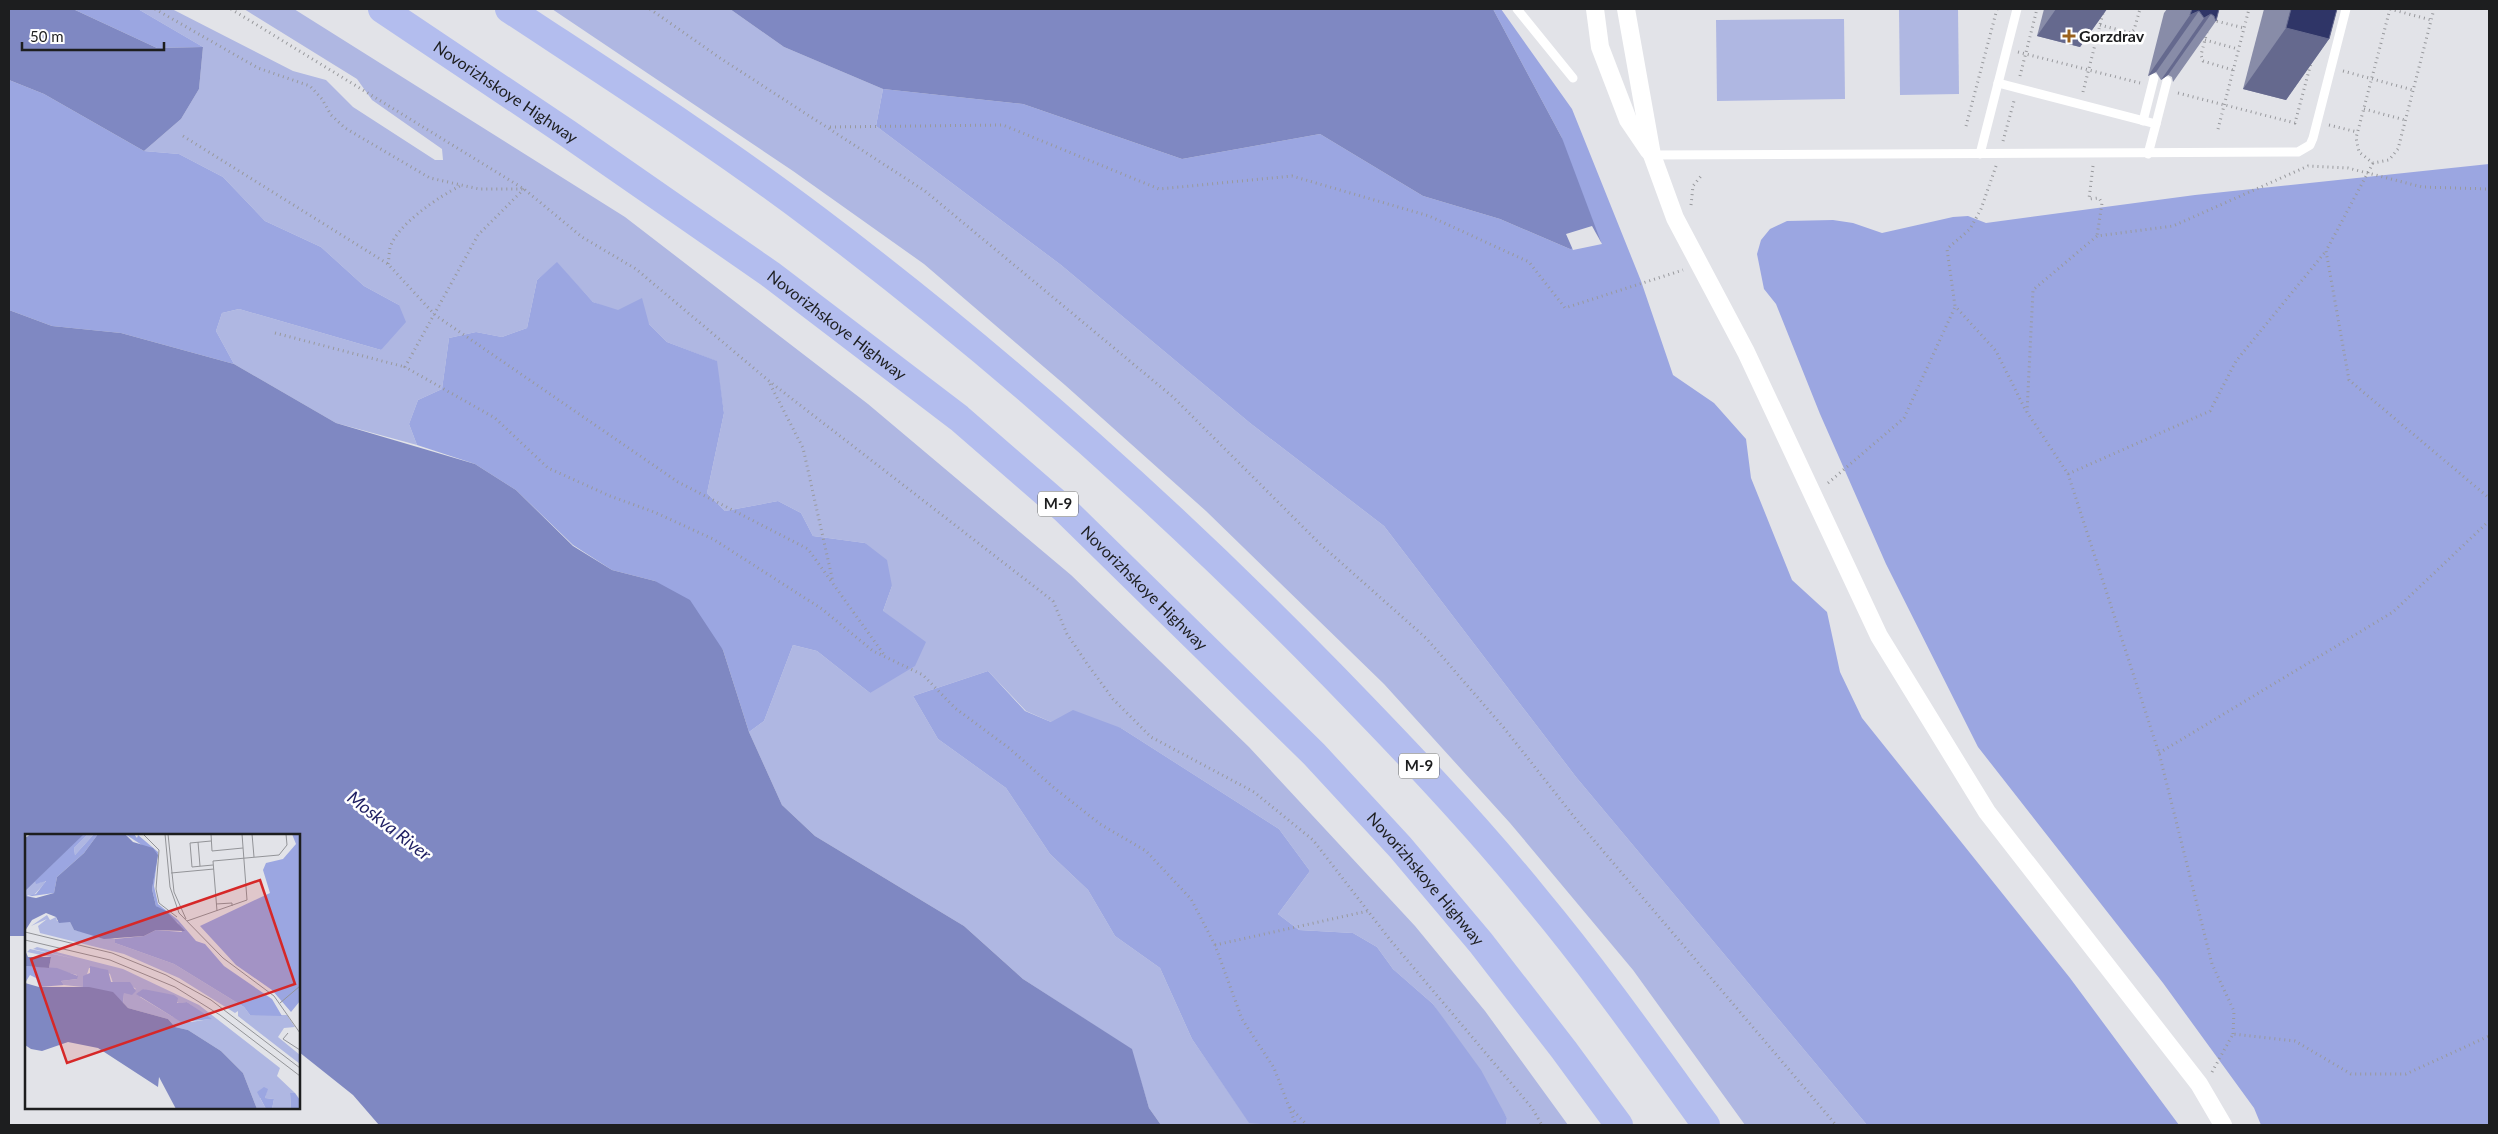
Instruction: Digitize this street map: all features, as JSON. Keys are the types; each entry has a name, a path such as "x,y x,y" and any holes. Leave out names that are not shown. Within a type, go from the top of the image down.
{"highway":[{"name":"Novorizhskoye Highway","path":"382,9 568,133 770,274 959,418 1065,510 1314,754 1400,847 1487,950 1619,1125"},
{"name":"М-9","path":"509,9 695,133 814,217 908,290 1000,367 1173,520 1263,604 1388,732 1536,898 1618,1002 1706,1125"}],"street":[{"path":"1595,9 1600,48 1628,120 1652,156"},
{"path":"1626,9 1652,156 1675,218 1746,352 1878,636 1987,812 2199,1084 2224,1125"}],"lane":[{"path":"1517,9 1573,78"},
{"path":"1980,154 2018,9"},
{"path":"1652,156 2298,152 2310,144 2313,138 2346,9"},
{"path":"2143,121 2154,78"},
{"path":"2148,154 2167,81"},
{"path":"1998,83 2156,124"}],"path":[{"path":"155,9 258,68 310,86 322,99 331,115 345,128 430,178 479,189 524,189"},
{"path":"231,9 524,189 582,237 636,269 769,381 1053,601 1067,634 1088,665 1112,698 1151,737 1254,792 1313,840 1368,911 1532,1108 1542,1125"},
{"path":"650,9 720,58 925,191 1173,396 1319,543 1427,639 1504,728 1575,818 1836,1125"},
{"path":"1966,126 1997,9"},
{"path":"2080,104 2104,9"},
{"path":"2100,25 2131,33 2134,30 2140,9"},
{"path":"2218,129 2249,9"},
{"path":"2431,20 2390,9 2356,138 2357,146 2362,156 2373,163 2384,162 2396,154 2434,9"},
{"path":"2212,14 2201,55 2202,61 2233,70"},
{"path":"2210,19 2244,28"},
{"path":"2205,40 2238,49"},
{"path":"2295,123 2313,54"},
{"path":"2311,63 2413,90"},
{"path":"2364,109 2405,120"},
{"path":"829,127 1003,125 1159,189 1292,176 1429,216 1529,262 1564,308 1700,264"},
{"path":"183,136 388,264 435,314 678,482 808,549 887,658"},
{"path":"1828,483 1904,418 1955,306 1948,249 1970,229 1981,209 2000,154"},
{"path":"2094,154 2089,199 2099,198 2102,203 2097,236"},
{"path":"2068,474 2210,411 2236,361 2326,251 2373,163"},
{"path":"2027,412 2033,290 2097,236 2173,226 2308,166 2348,168 2422,187 2489,189"},
{"path":"1693,210 1691,204 1692,186 1701,176"},
{"path":"388,264 390,246 410,221 442,195 461,186"},
{"path":"405,367 478,235 524,189"},
{"path":"2326,251 2349,380 2489,498"},
{"path":"1955,306 1996,351 2027,412 2068,474 2159,754 2212,964 2234,1011 2233,1034 2211,1073"},
{"path":"276,333 405,367 495,418 548,468 713,539 822,608 873,651 923,675 955,708 1009,748 1100,824 1146,851 1191,899 1215,945 1242,1019 1274,1068 1296,1125"},
{"path":"769,381 803,448 834,585"},
{"path":"2159,754 2393,612 2489,521"},
{"path":"1215,945 1368,911"},
{"path":"2233,1034 2295,1041 2351,1074 2406,1074 2489,1036"},
{"path":"1288,1104 1307,1125"}],"shaded area":[{"path":"73,9 138,9 203,47 157,48"},
{"path":"138,9 172,9 293,71 326,80 353,107 435,160 443,160 442,149 372,100 357,79 244,9 294,9 625,217 868,404 1071,575 1249,747 1415,926 1485,1011 1568,1125 1506,1125 1507,1118 1433,1004 1393,969 1377,947 1353,933 1299,930 1278,914 1310,871 1279,829 1121,728 1051,722 1026,711 988,671 913,696 938,739 1006,788 1050,854 1088,890 1115,936 1160,968 1192,1039 1249,1122 1273,1125 1161,1125 1149,1108 1131,1049 1023,979 964,926 815,836 782,805 749,732 764,721 793,645 817,651 870,693 883,611 892,586 865,543 813,536 801,513 778,501 725,511 707,493 724,413 716,361 667,342 649,324 593,302 557,263 537,280 527,328 502,337 476,332 449,338 442,389 418,400 409,424 417,445 336,423 234,364 216,331 222,313 239,309 381,350 399,305 364,286 321,247 265,221 223,177 179,154 144,151 181,119 199,89 203,47"},
{"path":"552,9 730,9 784,47 883,89 876,126 1061,265 1250,423 1384,526 1576,777 1867,1125 1745,1125 1633,970 1510,823 1384,684 1206,511 1065,385 924,264 793,171"},
{"path":"1493,9 1501,9 1572,109 1641,281 1673,375 1714,403 1746,439 1751,478 1792,580 1827,612 1840,672 1862,718 2070,978 2179,1125 1867,1125 1576,777 1384,526 1250,423 1061,265 876,126 883,89 1023,104 1182,159 1320,134 1423,196 1500,219 1570,249 1562,138"},
{"path":"1899,9 1958,9 1959,94 1900,95"},
{"path":"1844,19 1845,99 1717,101 1716,20"},
{"path":"9,80 44,94 144,151 179,154 223,177 265,221 321,247 364,286 399,305 406,322 381,350 239,309 222,313 216,331 234,364 121,333 52,326 9,310"},
{"path":"2489,164 2489,1125 2261,1125 2254,1108 2163,983 1978,747 1886,564 1820,414 1776,304 1764,289 1757,254 1761,240 1770,229 1787,221 1833,220 1853,223 1882,233 1953,217 1968,216 1986,223 2195,195"},
{"path":"557,262 593,302 618,310 642,298 649,324 667,342 717,361 724,413 707,493 725,511 778,501 801,513 813,536 865,543 887,560 892,586 883,611 926,642 915,666 870,693 817,651 793,645 764,721 749,732 723,650 655,581 612,570 573,545 516,490 475,464 417,445 409,424 418,400 442,389 449,338 476,332 502,337 527,328 537,280"},
{"path":"988,671 1025,711 1051,722 1073,710 1121,728 1279,829 1310,871 1278,914 1299,930 1353,933 1377,947 1393,969 1433,1004 1481,1070 1507,1118 1506,1125 1273,1125 1249,1123 1192,1039 1160,968 1115,936 1088,890 1050,854 1006,788 938,739 913,696"}],"water":[{"path":"9,9 73,9 157,48 203,47 199,89 181,119 144,151 44,94 9,80"},
{"path":"730,9 1493,9 1562,138 1601,242 1570,249 1500,219 1423,196 1320,134 1182,159 1023,104 883,89 784,47"},
{"name":"Moskva River","path":"9,310 52,326 121,333 234,364 336,423 475,464 516,490 573,546 612,570 655,581 690,600 723,650 749,732 782,805 815,836 964,926 1023,979 1132,1049 1149,1108 1161,1125 379,1125 353,1095 300,1053 300,834 25,834 25,936 9,936"}],"pier":[{"path":"1592,226 1602,244 1573,250 1566,234"}],"building":[{"path":"2192,9 2219,9 2216,21 2211,14 2204,18 2199,11 2190,15"},
{"path":"2291,9 2337,9 2329,39 2286,28"}],"place":[{"name":"Gorzdrav","path":"2069,36"}]}
